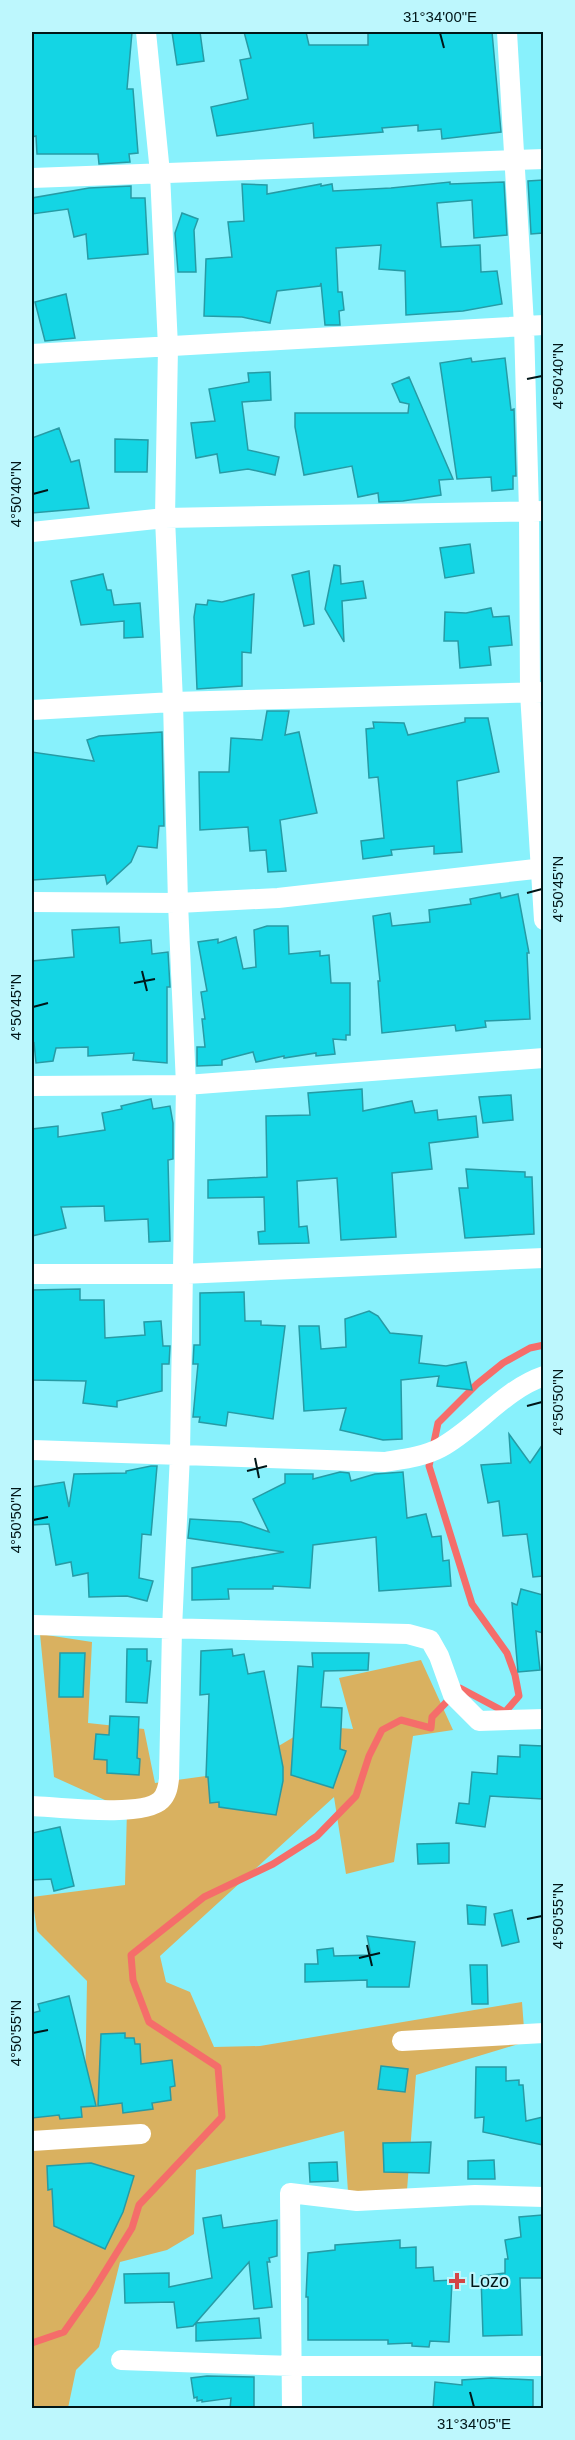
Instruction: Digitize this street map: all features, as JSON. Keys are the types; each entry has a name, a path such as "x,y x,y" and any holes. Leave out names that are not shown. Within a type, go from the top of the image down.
{"street":[{"path":"32,1806 128,1810 148,1808 160,1801 167,1792 169,1779 172,1629 180,1454 186,1085 177,903 173,702 165,518 168,346 160,173 146,32"},
{"path":"507,32 536,511 537,693 543,920"},
{"path":"32,178 543,159"},
{"path":"32,354 543,324"},
{"path":"32,532 165,518 536,511"},
{"path":"32,710 173,702 537,693"},
{"path":"32,902 177,903 278,898 541,868"},
{"path":"32,1086 186,1085 543,1058"},
{"path":"32,1274 182,1274 543,1258"},
{"path":"32,1450 385,1462 439,1449 509,1394 531,1380 543,1376"},
{"path":"32,1625 408,1634 430,1640 439,1656 453,1695 479,1721 543,1719"},
{"path":"402,2041 543,2033"},
{"path":"32,2140 141,2134"},
{"path":"292,2409 290,2193 357,2201 475,2195 543,2197"},
{"path":"121,2360 293,2366 543,2366"}],"shaded area":[{"path":"40,1634 92,1642 88,1723 144,1729 155,1783 235,1772 312,1726 353,1729 339,1678 421,1660 453,1730 413,1736 394,1862 346,1874 334,1797 160,1956 166,1982 190,1992 214,2047 260,2046 522,2002 525,2042 416,2075 407,2190 348,2192 344,2131 196,2170 194,2234 167,2250 120,2262 99,2347 76,2370 68,2408 32,2408 32,2115 85,2094 87,1981 37,1931 32,1897 125,1885 127,1810 54,1777"}],"building":[{"path":"32,32 132,32 127,89 133,89 138,153 129,154 130,162 99,164 98,154 37,154 36,136 32,137"},
{"path":"172,32 200,32 204,61 177,65"},
{"path":"244,32 306,32 309,45 368,45 368,32 492,32 501,132 442,139 441,129 418,131 418,125 382,128 383,132 314,138 313,123 217,136 211,107 248,99 240,60 251,58"},
{"path":"543,180 543,233 531,234 528,181"},
{"path":"450,182 450,184 504,182 507,235 474,238 472,200 437,203 441,247 480,245 481,272 497,271 502,304 463,311 406,315 405,271 379,269 381,245 336,248 338,292 342,292 344,310 339,311 340,325 325,325 321,283 320,286 277,291 270,323 242,317 204,316 206,259 232,257 228,222 244,221 242,184 267,185 267,194 321,184 321,186 332,184 333,191"},
{"path":"131,186 131,198 145,198 148,254 88,259 86,234 74,237 68,209 32,214 32,198 89,188"},
{"path":"182,213 198,219 194,230 196,272 178,272 175,233"},
{"path":"66,294 75,338 45,341 35,302"},
{"path":"471,358 472,362 505,358 511,410 514,409 516,476 513,476 513,489 492,491 491,477 457,479 440,363"},
{"path":"270,372 271,400 242,402 248,450 279,457 275,475 248,469 220,473 217,454 196,458 191,423 215,421 209,389 249,382 248,373"},
{"path":"409,377 453,479 439,480 441,495 379,502 378,493 358,497 352,466 304,475 295,427 295,413 408,413 409,404 400,402 392,384"},
{"path":"59,428 71,462 79,460 89,508 32,513 32,438"},
{"path":"115,439 148,440 147,472 115,472"},
{"path":"470,544 474,573 445,578 440,548"},
{"path":"334,565 340,566 341,584 363,581 366,598 342,601 344,642 325,609"},
{"path":"309,571 314,624 304,626 292,575"},
{"path":"103,574 107,590 111,590 114,605 140,603 143,637 124,638 124,621 81,625 71,581"},
{"path":"254,594 251,653 242,652 242,686 197,689 194,617 196,604 207,605 208,600 222,602"},
{"path":"491,608 493,617 509,616 512,645 489,647 491,665 460,668 458,641 444,641 445,612 466,613"},
{"path":"267,711 289,711 285,735 299,732 317,813 280,820 286,871 268,872 266,850 250,851 248,827 200,830 199,772 229,772 231,738 262,740"},
{"path":"465,718 488,718 499,772 457,781 462,852 434,854 434,846 391,850 392,855 363,859 361,841 384,838 378,777 369,778 366,729 374,728 373,722 404,723 408,735 465,722"},
{"path":"162,732 164,826 159,826 157,848 138,846 131,862 107,884 105,875 33,880 32,752 94,761 87,740 99,736"},
{"path":"500,893 501,898 518,894 529,953 527,953 530,1019 485,1021 486,1027 456,1031 455,1025 382,1033 378,981 380,981 373,916 390,913 392,926 430,922 429,910 471,904 470,899"},
{"path":"267,926 288,926 289,954 320,951 320,956 329,955 331,983 350,983 350,1035 346,1035 346,1040 333,1039 335,1054 316,1056 316,1053 284,1058 284,1056 256,1062 253,1052 222,1060 222,1065 197,1066 197,1047 205,1047 202,1019 205,1019 201,992 207,991 198,942 218,939 218,943 236,937 243,969 256,967 254,930"},
{"path":"119,927 120,943 151,940 152,954 168,952 170,987 167,987 167,1063 133,1060 134,1053 88,1056 88,1047 56,1048 53,1061 36,1063 34,1043 32,1044 32,961 74,957 72,930"},
{"path":"362,1089 363,1111 412,1101 415,1113 437,1110 438,1120 476,1116 478,1137 429,1143 432,1169 392,1173 396,1237 341,1240 337,1178 297,1181 299,1227 307,1226 309,1243 259,1244 258,1232 265,1231 264,1197 208,1198 208,1180 267,1177 266,1116 310,1115 308,1093"},
{"path":"511,1095 513,1120 483,1123 479,1097"},
{"path":"151,1099 153,1109 170,1106 173,1123 173,1159 168,1160 170,1241 149,1242 148,1219 105,1221 104,1206 61,1207 66,1228 32,1236 32,1129 58,1126 58,1137 105,1130 102,1113"},
{"path":"466,1169 525,1172 525,1177 532,1177 534,1234 465,1238 459,1188 468,1188"},
{"path":"80,1289 80,1300 104,1300 105,1338 145,1335 144,1322 161,1321 163,1346 170,1346 169,1364 162,1364 162,1391 117,1401 117,1407 83,1403 86,1381 32,1380 32,1290"},
{"path":"244,1292 245,1321 261,1321 261,1325 285,1326 273,1419 228,1412 226,1426 199,1422 200,1417 193,1417 198,1364 193,1364 194,1345 200,1345 200,1293"},
{"path":"369,1311 378,1316 390,1333 422,1336 419,1363 446,1366 466,1362 472,1390 437,1386 439,1376 401,1380 402,1439 383,1440 340,1430 346,1408 304,1411 299,1326 319,1326 321,1349 346,1347 345,1319"},
{"path":"509,1434 530,1463 543,1444 543,1576 533,1577 527,1534 503,1536 499,1501 488,1503 481,1465 511,1463"},
{"path":"157,1466 151,1535 142,1534 139,1578 153,1581 147,1601 127,1596 89,1597 88,1573 73,1576 71,1562 56,1565 49,1524 32,1525 32,1487 64,1482 69,1507 74,1474 126,1473 126,1471"},
{"path":"340,1472 349,1473 351,1481 375,1474 403,1472 407,1518 426,1514 432,1537 441,1536 443,1561 449,1560 451,1586 379,1591 376,1537 313,1545 310,1588 273,1586 273,1589 228,1589 229,1599 192,1600 192,1568 284,1552 188,1538 190,1519 241,1522 269,1532 253,1499 285,1483 285,1474 313,1474 313,1479"},
{"path":"521,1589 543,1595 543,1633 536,1631 540,1670 518,1672 512,1603 517,1605"},
{"path":"127,1649 147,1649 147,1661 151,1661 147,1703 126,1702"},
{"path":"232,1649 233,1656 244,1654 248,1674 264,1671 283,1767 283,1781 276,1815 219,1807 219,1802 210,1803 208,1777 206,1777 209,1694 200,1695 201,1651"},
{"path":"60,1653 85,1653 83,1697 59,1697"},
{"path":"312,1653 369,1653 368,1670 324,1671 321,1707 342,1708 340,1749 346,1751 333,1788 291,1775 298,1666 313,1667"},
{"path":"110,1716 139,1717 137,1758 140,1759 139,1775 107,1773 107,1760 94,1759 96,1734 109,1735"},
{"path":"520,1745 543,1746 543,1799 490,1796 485,1827 456,1823 459,1803 469,1804 472,1772 497,1774 498,1756 520,1757"},
{"path":"60,1827 74,1886 54,1891 51,1879 32,1880 32,1833"},
{"path":"449,1843 449,1863 418,1864 417,1844"},
{"path":"467,1905 486,1907 485,1925 468,1924"},
{"path":"512,1910 519,1942 502,1946 494,1914"},
{"path":"367,1936 415,1942 409,1987 367,1987 367,1980 305,1982 305,1964 318,1964 317,1950 333,1948 334,1956 371,1955"},
{"path":"470,1965 487,1965 488,2004 472,2004"},
{"path":"69,1996 96,2106 81,2107 82,2117 60,2119 59,2115 32,2118 32,2013 40,2011 38,2004"},
{"path":"125,2033 125,2038 134,2038 135,2044 140,2044 141,2064 172,2060 175,2086 170,2087 171,2100 152,2103 153,2109 123,2113 122,2103 98,2106 101,2034"},
{"path":"381,2066 408,2069 405,2092 378,2089"},
{"path":"476,2067 506,2067 506,2081 519,2080 519,2085 523,2085 526,2121 543,2117 543,2145 483,2132 484,2117 475,2118"},
{"path":"431,2142 429,2173 384,2172 383,2143"},
{"path":"494,2160 495,2179 468,2179 468,2161"},
{"path":"337,2162 338,2181 310,2182 309,2163"},
{"path":"91,2163 134,2176 123,2212 105,2249 54,2226 52,2189 48,2190 47,2166"},
{"path":"221,2215 223,2228 277,2220 277,2256 269,2258 270,2262 267,2262 272,2307 254,2309 249,2262 193,2326 177,2328 174,2302 125,2303 124,2274 169,2273 169,2287 212,2278 203,2218"},
{"path":"542,2215 543,2278 520,2278 522,2335 483,2336 481,2276 505,2273 505,2259 508,2259 505,2240 521,2237 519,2217"},
{"path":"400,2240 400,2248 416,2247 416,2268 433,2267 434,2281 452,2280 449,2342 430,2341 429,2347 412,2346 412,2343 388,2344 388,2340 308,2340 308,2297 306,2297 308,2253 335,2250 335,2245"},
{"path":"259,2318 261,2338 196,2341 196,2323"},
{"path":"254,2377 254,2409 230,2409 231,2398 197,2401 197,2397 194,2398 191,2378"},
{"path":"491,2378 533,2380 533,2409 433,2409 435,2382 462,2385 462,2380"}],"waterway":[{"path":"32,2343 64,2332 93,2291 132,2228 139,2205 222,2117 218,2067 149,2022 133,1980 131,1955 204,1897 273,1864 317,1836 356,1796 369,1756 382,1730 401,1720 431,1728 432,1717 460,1688 505,1712 519,1696 507,1653 472,1604 429,1466 438,1423 477,1384 503,1363 530,1348 544,1345"}],"place":[{"name":"Lozo","path":"457,2281"}]}
